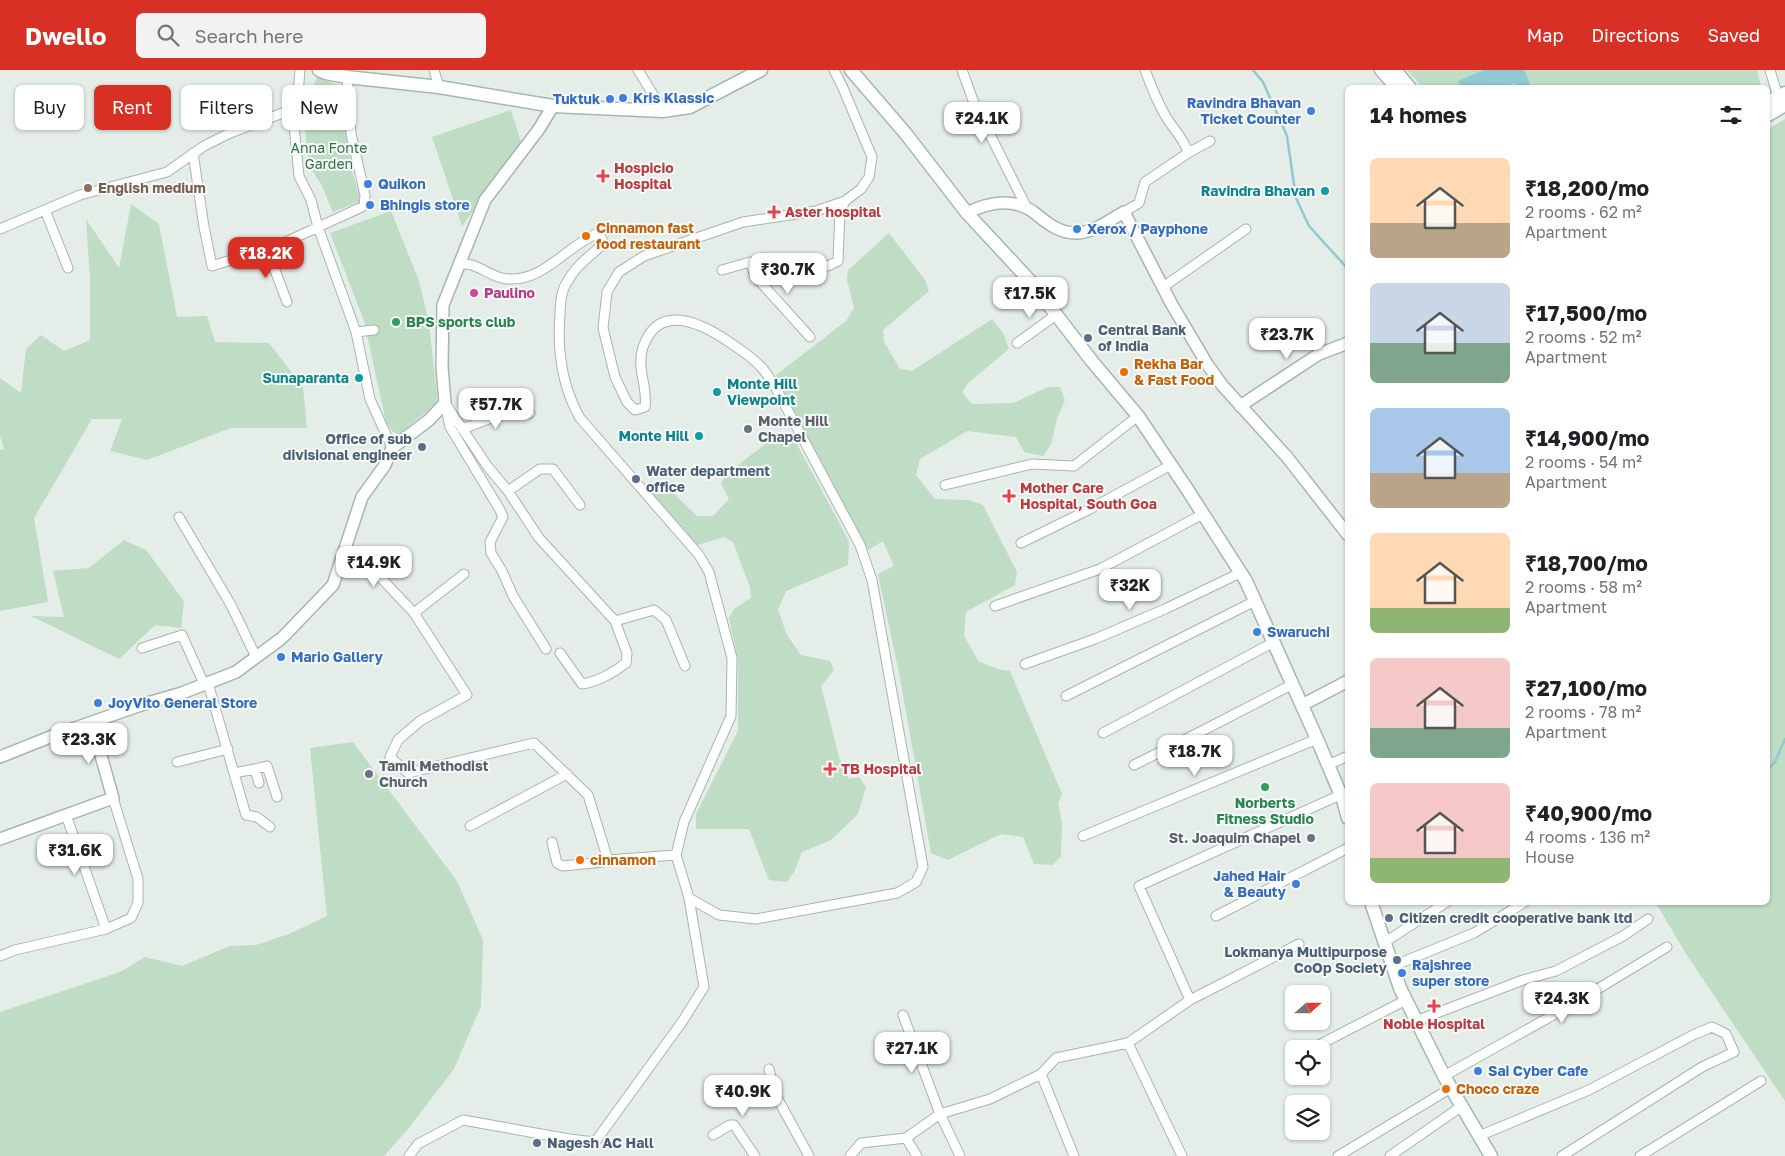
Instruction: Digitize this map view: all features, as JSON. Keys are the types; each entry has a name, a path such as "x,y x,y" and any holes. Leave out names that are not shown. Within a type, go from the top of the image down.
{"main road":[{"path":"321,70 347,77 439,87 553,106 663,111 690,107 761,70"},
{"path":"851,70 906,134 967,212 1032,283 1138,416 1171,465 1246,581 1302,704 1345,809"},
{"path":"1381,70 1394,85"},
{"path":"1395,70 1408,85"},
{"path":"1770,112 1779,99"},
{"path":"1373,905 1400,988 1444,1076 1491,1156"}],"street":[{"path":"299,85 300,70"},
{"path":"434,70 439,87"},
{"path":"638,70 663,111"},
{"path":"688,898 719,915 756,919 897,893 916,882 924,867 872,580 860,545 773,383 761,367 717,333 693,322 674,319 661,324 650,334 644,347 640,359 646,398 645,407 635,410 627,402 615,377 603,328 607,292 620,272 644,256 743,222 816,211 845,201 861,189 869,177 872,157 834,70"},
{"path":"962,70 974,103 1027,208"},
{"path":"1145,70 1158,101 1170,122 1182,137 1188,153"},
{"path":"1770,70 1779,99"},
{"path":"193,153 204,228 212,266 267,249 364,206 365,195 351,134 347,77"},
{"path":"546,649 513,596 502,571 491,553 490,542 503,517 450,427 445,403 442,367 443,305 485,200 539,129 553,106"},
{"path":"0,229 80,195 167,172 204,146 230,133 282,113"},
{"path":"294,130 299,176 311,200 318,226 356,332 370,399 392,448"},
{"path":"967,212 998,202 1018,204 1027,208 1053,227 1076,233 1088,231 1138,203 1145,182 1188,153 1210,141"},
{"path":"722,270 750,262 790,262 828,266 838,261 840,212 845,201"},
{"path":"45,210 68,268"},
{"path":"1124,212 1163,287 1207,364 1240,406 1287,457 1345,531"},
{"path":"1163,287 1246,229"},
{"path":"409,1156 418,1144 463,1120 595,1142 682,1022 704,987 688,898 676,855 684,822 731,716 732,658 709,572 699,555 580,418 571,403 564,380 559,356 561,300 566,284 576,269 599,250 603,242 601,237 596,234 590,236 567,254 532,276 519,279 506,279 472,265 460,264"},
{"path":"267,249 287,302"},
{"path":"750,262 755,276 810,338"},
{"path":"1018,343 1056,315"},
{"path":"356,332 374,330"},
{"path":"1240,406 1319,354 1345,344"},
{"path":"445,403 539,538 615,621 627,653 626,663 621,667 596,680 582,684 560,653"},
{"path":"0,757 89,723 236,672 282,638 333,585 362,496 385,465 392,448 429,420 445,403"},
{"path":"462,429 514,412 524,411 530,413"},
{"path":"945,485 1032,464 1074,466 1138,416"},
{"path":"1020,543 1088,510 1171,465"},
{"path":"508,491 540,469 553,469 580,505"},
{"path":"995,606 1100,570 1203,514"},
{"path":"179,517 231,605 256,657"},
{"path":"344,552 380,578 414,613 467,696 420,721 398,740 390,757 408,773 534,743 588,795 608,860"},
{"path":"1025,664 1104,636 1240,573"},
{"path":"414,613 464,574"},
{"path":"1066,696 1172,641 1255,601"},
{"path":"615,621 654,610 666,620 685,666"},
{"path":"142,648 182,635 206,683 228,749 246,815 257,817 270,827"},
{"path":"1103,733 1274,642"},
{"path":"1302,704 1345,682"},
{"path":"1134,765 1292,684"},
{"path":"0,956 15,950 106,929 131,918 138,903 138,880 100,752 89,723"},
{"path":"1083,836 1317,740"},
{"path":"177,762 228,749"},
{"path":"1328,765 1345,757"},
{"path":"234,773 267,766 277,797"},
{"path":"255,768 259,783"},
{"path":"470,826 567,774"},
{"path":"1190,1000 1139,886 1340,795"},
{"path":"0,839 113,798"},
{"path":"66,815 106,929"},
{"path":"552,842 557,863 563,866 608,860 676,855"},
{"path":"1216,916 1345,850"},
{"path":"1393,966 1474,933 1520,905"},
{"path":"1385,942 1431,907"},
{"path":"1416,1020 1523,980 1556,971 1623,936 1648,919"},
{"path":"850,1156 861,1143 906,1138 940,1114 990,1100 1041,1074 1056,1058 1128,1043 1190,1000 1299,944"},
{"path":"1444,1076 1573,1004 1667,948"},
{"path":"1329,1040 1406,1000"},
{"path":"903,1015 940,1114 960,1156"},
{"path":"1479,1136 1589,1090 1692,1035 1712,1027 1726,1034 1734,1052 1702,1067 1562,1156"},
{"path":"1128,1043 1182,1156"},
{"path":"769,1069 775,1094 809,1156"},
{"path":"1041,1074 1074,1156"},
{"path":"1640,1156 1761,1080"},
{"path":"1338,1156 1451,1088"},
{"path":"1390,1156 1462,1106"},
{"path":"713,1135 730,1125 734,1125 755,1156"},
{"path":"906,1138 917,1156"}],"green space":[{"path":"1407,70 1757,70 1761,85 1420,85"},
{"name":"Anna Fonte Garden","path":"317,77 338,85 314,85"},
{"path":"511,110 522,145 462,226 432,137"},
{"path":"1785,119 1785,1101 1686,954 1657,905 1770,905 1770,128"},
{"name":"Anna Fonte Garden","path":"305,130 346,130 353,175 361,201 333,212 321,184 310,167"},
{"path":"131,204 159,224 177,317 207,316 215,342 269,343 303,387 307,428 231,428 147,460 110,451 122,419 92,419 34,518 48,602 0,611 0,450 4,449 0,436 0,378 21,393 26,349 41,335 64,351 90,340 90,279 86,219 119,268"},
{"name":"BPS sports club","path":"391,211 419,281 429,323 437,397 436,404 399,434 393,432 386,422 364,321 330,233"},
{"path":"889,233 925,280 929,291 883,330 884,342 900,369 912,371 992,319 1003,333 1009,349 968,383 962,392 972,404 1013,403 1048,387 1060,387 1065,400 1057,419 1051,444 1043,456 1024,452 1016,437 967,431 920,459 916,475 935,499 969,500 983,505 1017,572 1015,585 966,612 964,636 979,662 1001,670 1010,671 1062,794 1058,803 1062,822 1061,856 1053,865 1034,864 1023,837 1001,834 948,860 931,853 900,678 878,574 894,566 883,541 868,550 803,430 776,375 846,321 854,308 847,280 848,270"},
{"path":"781,432 794,439 849,541 848,565 786,591 778,610 787,635 801,655 830,661 834,670 821,686 839,757 849,779 859,777 866,787 858,814 831,840 802,852 795,870 787,882 769,880 749,829 696,829 696,814 738,731 738,660 729,618 734,609 751,598 750,587 733,542 724,537 697,545 653,494 657,486 668,488 697,516 713,516 729,499 721,483 729,472"},
{"path":"124,540 146,550 184,601 181,628 155,625 119,659 31,616 64,617 53,571 89,568"},
{"path":"353,742 457,881 483,940 481,1006 454,1069 408,1129 384,1156 0,1156 0,1012 120,972 145,957 182,966 230,946 256,945 289,934 327,916 310,748"}],"water":[{"path":"1484,70 1524,70 1530,85 1516,85 1515,83 1510,85 1460,85 1458,81"}],"waterway":[{"path":"1253,70 1263,82 1287,136 1296,198 1309,226 1345,266"},
{"path":"1770,767 1775,762 1785,739"}],"place":[{"name":"Kris Klassic","path":"623,98"},
{"name":"Tuktuk","path":"610,99"},
{"name":"Ravindra Bhavan Ticket Counter","path":"1311,111"},
{"name":"Hospicio Hospital","path":"603,176"},
{"name":"Quikon","path":"368,184"},
{"name":"English medium","path":"88,188"},
{"name":"Ravindra Bhavan","path":"1325,191"},
{"name":"Bhingis store","path":"370,205"},
{"name":"Aster hospital","path":"774,212"},
{"name":"Xerox / Payphone","path":"1077,229"},
{"name":"Cinnamon fast food restaurant","path":"586,236"},
{"name":"Paulino","path":"474,293"},
{"name":"BPS sports club","path":"396,322"},
{"name":"Central Bank of India","path":"1088,338"},
{"name":"Rekha Bar & Fast Food","path":"1124,372"},
{"name":"Sunaparanta","path":"359,378"},
{"name":"Monte Hill Viewpoint","path":"717,392"},
{"name":"Monte Hill Chapel","path":"748,429"},
{"name":"Monte Hill","path":"699,436"},
{"name":"Office of sub divisional engineer","path":"422,447"},
{"name":"Water department office","path":"636,479"},
{"name":"Mother Care Hospital, South Goa","path":"1009,496"},
{"name":"Swaruchi","path":"1257,632"},
{"name":"Mario Gallery","path":"281,657"},
{"name":"JoyVito General Store","path":"98,703"},
{"name":"TB Hospital","path":"830,769"},
{"name":"Tamil Methodist Church","path":"369,774"},
{"name":"Norberts Fitness Studio","path":"1265,787"},
{"name":"St. Joaquim Chapel","path":"1311,838"},
{"name":"cinnamon","path":"580,860"},
{"name":"Jahed Hair & Beauty","path":"1296,884"},
{"name":"Citizen credit cooperative bank ltd","path":"1389,918"},
{"name":"Lokmanya Multipurpose CoOp Society","path":"1397,960"},
{"name":"Rajshree super store","path":"1402,973"},
{"name":"Noble Hospital","path":"1434,1006"},
{"name":"Sai Cyber Cafe","path":"1478,1071"},
{"name":"Choco craze","path":"1446,1089"},
{"name":"Nagesh AC Hall","path":"537,1143"}]}
